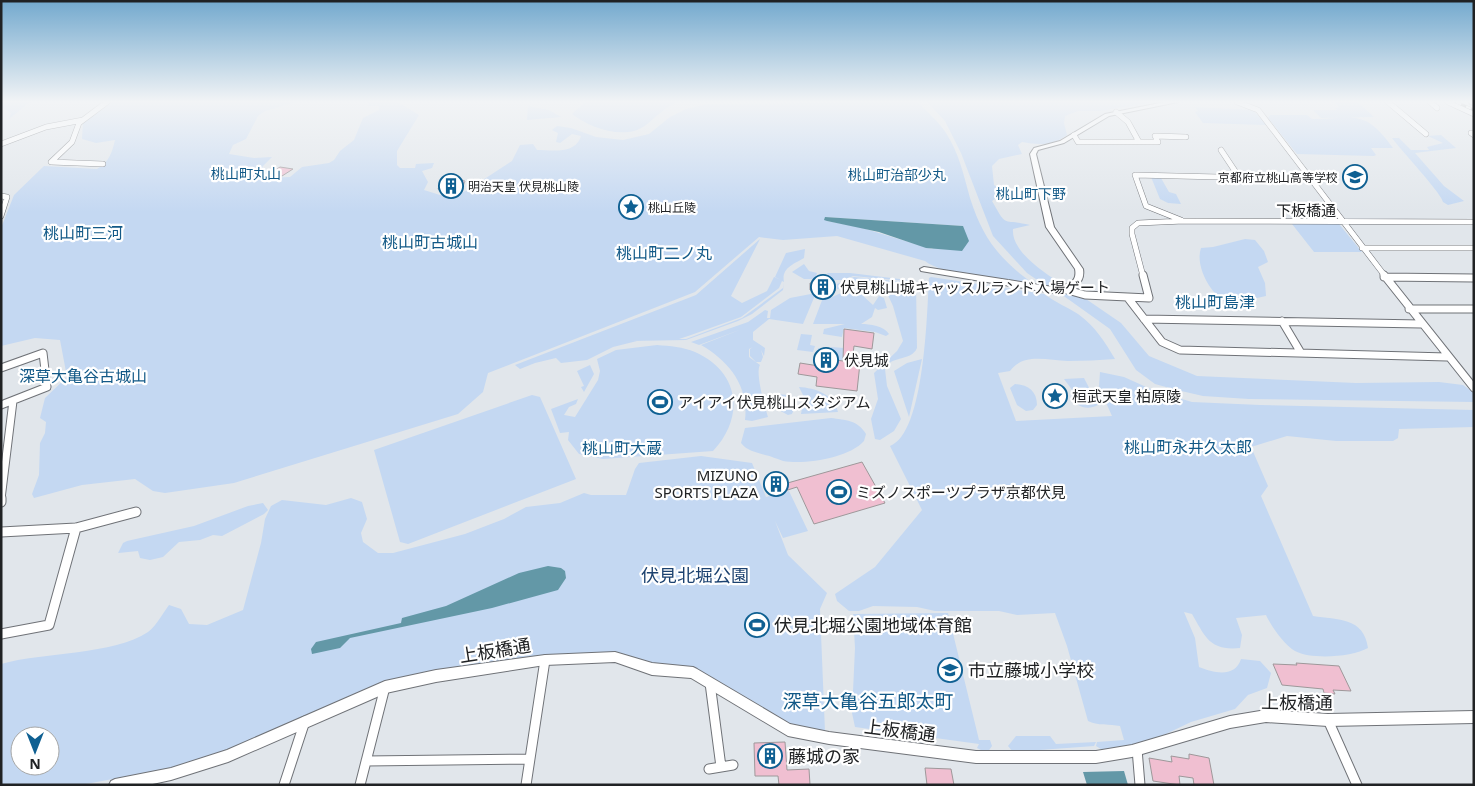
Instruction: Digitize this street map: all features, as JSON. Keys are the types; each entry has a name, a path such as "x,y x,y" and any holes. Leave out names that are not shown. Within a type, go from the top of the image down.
{"street":[{"path":"1,144 14,139"},
{"path":"73,139 51,162 103,164"},
{"path":"1064,289 1076,284 1080,278 1080,272 1047,219 1032,154 1036,149 1068,139"},
{"path":"1076,139 1078,142 1158,142 1156,139"},
{"path":"1279,139 1409,309 1474,388"},
{"path":"1222,150 1239,178"},
{"path":"1184,221 1146,206 1135,175 1309,179"},
{"path":"1,196 7,197 7,202 1,216"},
{"name":"下板橋通","path":"1128,298 1149,298 1132,234 1132,228 1138,223 1184,221 1473,222"},
{"path":"1362,248 1474,248"},
{"path":"924,269 1028,287 1064,289 1085,295 1128,298 1162,342 1180,350 1447,357"},
{"path":"1384,277 1474,278"},
{"path":"1409,309 1474,309"},
{"path":"1144,319 1421,324"},
{"path":"1282,321 1302,353"},
{"path":"1,368 43,353 47,387 1,405"},
{"path":"1,502 13,401"},
{"path":"1,532 76,528 136,512"},
{"path":"1,634 49,625 76,528"},
{"name":"上板橋通","path":"115,785 171,774 228,756 385,687 436,676 545,660 615,657 652,669 693,673 788,730 829,738 976,758 1096,757 1137,749 1230,722 1266,716 1328,720 1474,717"},
{"path":"526,785 545,660"},
{"path":"710,683 721,767"},
{"path":"360,785 385,687"},
{"path":"1328,720 1357,785"},
{"path":"284,785 305,722"},
{"path":"1137,749 1140,785"},
{"path":"366,761 530,759"},
{"path":"709,769 733,765"}],"green space":[{"path":"82,139 246,139 233,145 229,154 254,158 272,157 262,167 266,169 269,178 290,177 302,167 329,163 355,139 405,139 397,151 397,165 400,168 415,168 416,164 434,163 432,168 422,171 428,182 424,190 440,195 456,195 466,191 512,161 520,145 533,144 537,150 556,151 574,146 580,139 950,139 961,165 975,212 987,237 994,248 1012,267 1035,285 947,271 925,261 837,236 783,240 759,237 695,292 488,373 483,392 458,414 234,483 165,493 153,491 135,479 82,485 34,498 32,494 39,475 40,443 45,433 46,422 40,418 45,398 67,377 60,340 35,338 1,346 1,228 14,195 44,166 97,169 107,160 115,140 96,143","holes":["825,217 963,226 932,249 859,227 827,221"]},
{"path":"557,139 566,139 560,143 556,142"},
{"path":"954,139 1062,139 1046,144 1022,142 1018,145 1022,154 999,159 992,166 994,185 997,187 995,190 996,198 992,201 1001,216 1006,221 1030,225 1013,229 1017,245 1030,261 1061,283 1062,286 1046,286 1027,273 993,236"},
{"path":"1285,139 1385,139 1393,148 1371,148 1376,155 1374,156 1297,154"},
{"path":"1393,139 1400,139 1411,150 1429,150 1427,147 1443,143 1434,139 1445,139 1456,148 1415,153 1444,186 1464,201 1448,205 1443,202 1429,182"},
{"path":"1151,177 1161,178 1169,192 1176,194 1181,204 1168,203 1160,199"},
{"path":"1292,224 1339,224 1362,252 1314,252"},
{"path":"760,239 731,296 742,303 767,291 774,277 781,280 775,277 786,253 805,249 804,258 792,265 784,273 784,282 783,290 752,314 738,321 686,340 629,341 637,341 613,347 587,360 561,363 556,358 520,369 515,365 696,295","holes":["782,281 784,282 783,288 742,318 686,339 679,339 741,317 779,288"]},
{"path":"1245,239 1255,240 1264,251 1268,262 1258,267 1265,283 1266,296 1243,301 1224,301 1213,291 1205,277 1200,262 1201,248"},
{"path":"804,264 809,271 817,273 815,279 804,279 792,272"},
{"path":"827,273 850,273 916,282 853,276 844,280 831,280"},
{"path":"854,277 916,283 917,348 910,355 891,362 885,369 887,386 901,419 894,431 880,440 875,439 871,419 878,399 874,373 897,351 903,341 893,306 887,293 882,288 857,285 837,289 837,284"},
{"path":"929,278 1044,294 1078,314 1090,324 1115,359 1068,361 1029,359 1022,361 1010,371 998,373 1016,421 1112,416 1099,387 1100,372 1124,377 1155,391 1192,402 1474,410 1474,427 1399,429 1398,438 1393,441 1336,441 1287,436 1251,447 1268,486 1261,496 1313,616 1340,620 1355,625 1366,638 1368,648 1352,654 1332,656 1302,654 1287,645 1266,615 1236,618 1242,635 1240,648 1221,647 1209,640 1192,614 1184,612 1195,638 1199,667 1223,672 1234,669 1241,659 1260,661 1271,673 1267,688 1248,695 1235,709 1191,722 1147,743 1104,751 1096,746 1097,742 1124,740 1120,726 1088,721 1067,646 1055,613 1017,615 999,611 935,611 917,607 873,606 859,611 849,611 837,601 835,594 875,567 922,510 890,446 902,436 911,419 917,396 925,342"},
{"path":"816,293 803,324 769,319 753,332 753,340 765,348 764,356 761,350 763,357 761,362 756,362 750,356 750,349 753,347 749,349 749,357 760,365 760,382 768,417 752,421 745,420 744,396 735,376 720,359 701,345 742,329 699,345 691,342 748,322 765,310 768,311 767,318 770,318 771,310 790,298"},
{"path":"841,293 862,295 873,305 879,296 884,298 887,308 878,310 875,308 872,317 861,324 880,327 889,334 886,336 875,332 844,328 842,337 823,334 824,329 845,324 813,324 824,295 830,298"},
{"path":"1061,294 1074,294 1086,299 1121,323 1149,356 1197,376 1356,383 1439,382 1463,385 1474,393 1474,402 1249,399 1203,396 1177,390 1155,384 1136,370 1110,329"},
{"path":"801,334 812,335 810,345 815,346 813,352 797,350"},
{"name":"アイアイ伏見桃山スタジアム","path":"657,345 672,346 695,352 710,361 721,371 729,383 733,396 730,424 723,438 713,451 603,459 579,454 568,440 569,432 560,433 551,409 578,399 576,404 569,407 564,415 575,417 598,380 600,371 597,359 616,350"},
{"path":"831,347 844,348 843,361 820,358 818,365 815,365 818,348 830,350"},
{"path":"922,359 909,417 894,371 907,363"},
{"path":"590,365 594,374 584,392 581,387 584,386 577,371"},
{"path":"1084,378 1098,405 1094,407 1086,408 1076,403 1071,396 1073,391 1064,379"},
{"path":"1015,384 1028,387 1033,392 1037,405 1033,410 1026,411 1017,405 1010,388"},
{"path":"799,387 811,389 828,396 838,412 801,414 804,397"},
{"path":"776,394 788,395 796,404 792,414 788,415 775,408 772,401"},
{"path":"532,395 540,397 576,479 408,544 400,542 374,450"},
{"path":"831,418 855,423 866,434 864,441 857,447 838,456 803,462 783,461 752,451 741,443 745,428"},
{"name":"伏見北堀公園","path":"701,456 752,463 766,497 789,491 808,531 783,538 775,521 788,555 827,593 820,609 825,732 790,727 696,671 656,666 612,655 420,675 230,750 181,766 81,785 1,785 1,664 117,645 148,632 157,623 169,605 181,609 189,624 207,625 243,610 261,543 265,519 271,506 282,500 326,505 351,498 362,502 367,519 361,533 363,542 378,553 393,553 465,534 504,519 526,507 560,503 584,493 591,495 626,495 639,463"},
{"path":"263,503 268,510 264,514 222,536 213,535 200,540 179,542 163,557 150,560 140,558 138,551 118,553 123,543 127,541 194,526 248,506"},
{"path":"948,613 979,740 990,740 992,746 987,753 977,748 979,744 855,727 852,713 855,648 853,614"},
{"path":"1016,736 1050,736 1056,744 1096,742 1094,746 1013,752 1008,746"}],"shaded area":[{"path":"825,217 963,226 969,241 962,251 926,248 879,232 827,221 824,220"},
{"path":"548,566 561,568 565,571 566,578 558,590 492,608 350,638 340,648 312,654 311,649 316,642 401,623 402,618 446,606 519,573"},
{"path":"1124,771 1128,785 1087,785 1083,772"}],"building":[{"path":"280,167 293,169 282,176 269,174"},
{"name":"明治天皇 伏見桃山陵","path":"455,178 465,181 462,189 448,193 438,189 441,182"},
{"name":"伏見桃山城キャッスルランド入場ゲート","path":"816,281 835,284 835,291 810,290 810,283 816,283"},
{"name":"伏見城","path":"844,329 874,333 872,349 854,346 852,362 860,363 857,391 816,386 817,377 798,374 800,363 819,366 820,358 843,361"},
{"name":"ミズノスポーツプラザ京都伏見","path":"862,462 885,503 814,524 797,487 772,495 765,478 779,474 784,484"},
{"path":"1296,663 1339,666 1351,691 1333,690 1335,694 1324,693 1323,689 1282,685 1273,664 1297,665"},
{"name":"藤城の家","path":"785,742 787,770 809,769 810,785 779,785 778,776 755,776 754,743"},
{"path":"1189,754 1209,758 1214,785 1194,785 1193,778 1179,776 1180,785 1153,781 1149,758 1172,762 1171,756 1189,759"},
{"path":"925,768 951,769 954,785 927,785"}],"place":[{"name":"京都府立桃山高等学校","path":"1355,177"},
{"name":"明治天皇 伏見桃山陵","path":"451,186"},
{"name":"桃山丘陵","path":"631,207"},
{"name":"伏見桃山城キャッスルランド入場ゲート","path":"823,287"},
{"name":"伏見城","path":"826,360"},
{"name":"桓武天皇 柏原陵","path":"1055,396"},
{"name":"アイアイ伏見桃山スタジアム","path":"660,402"},
{"name":"MIZUNO SPORTS PLAZA","path":"776,484"},
{"name":"ミズノスポーツプラザ京都伏見","path":"839,492"},
{"name":"伏見北堀公園地域体育館","path":"757,625"},
{"name":"市立藤城小学校","path":"950,670"},
{"name":"藤城の家","path":"770,756"}],"district":[{"name":"桃山町丸山","path":"246,173"},
{"name":"桃山町治部少丸","path":"897,174"},
{"name":"桃山町下野","path":"1031,193"},
{"name":"桃山町三河","path":"83,233"},
{"name":"桃山町古城山","path":"430,242"},
{"name":"桃山町二ノ丸","path":"664,253"},
{"name":"桃山町島津","path":"1215,302"},
{"name":"深草大亀谷古城山","path":"83,376"},
{"name":"桃山町永井久太郎","path":"1188,447"},
{"name":"桃山町大蔵","path":"622,448"},
{"name":"深草大亀谷五郎太町","path":"868,701"}]}
